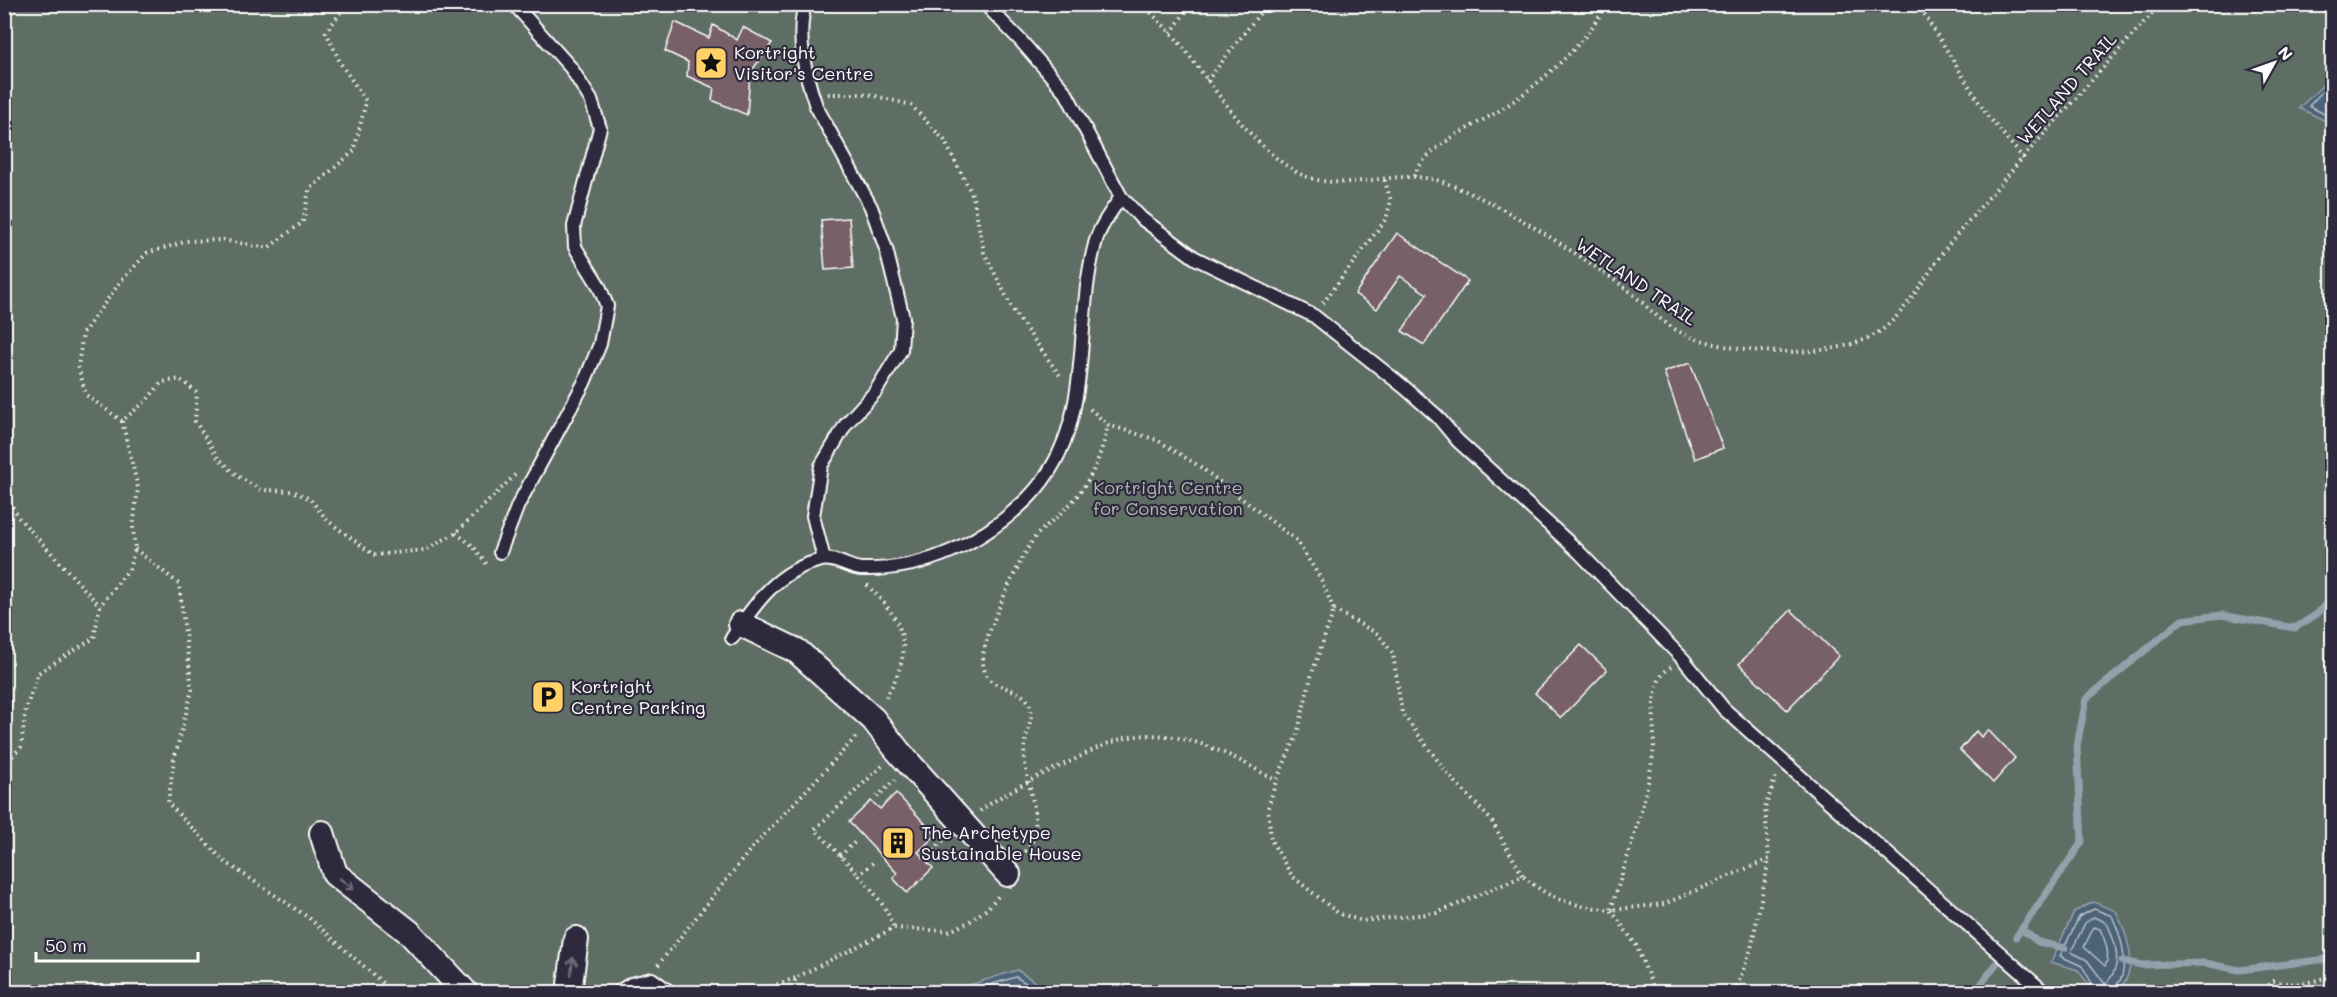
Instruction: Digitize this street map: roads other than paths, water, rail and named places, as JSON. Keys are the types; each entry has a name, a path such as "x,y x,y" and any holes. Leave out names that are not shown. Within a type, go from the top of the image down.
{"street":[{"path":"737,631 797,651 873,718 898,751 1008,874"},
{"path":"322,833 335,874 409,932 465,993"},
{"path":"569,993 576,939"}],"lane":[{"path":"500,552 518,505 584,383 600,344 607,306 599,286 575,247 574,226 600,128 591,100 572,68 514,4"},
{"path":"805,4 801,50 812,94 816,106 871,207 886,249 903,318 901,350 875,392 846,424 821,466 813,516 824,559"},
{"path":"985,4 1021,40 1066,93 1121,197 1141,218 1169,241 1195,258 1314,316 1404,387 1437,416 1457,440 1578,551 1684,660 1724,709 2044,993"},
{"path":"737,631 768,589 796,569 824,559 860,569 918,564 967,545 1003,521 1029,497 1048,473 1067,437 1075,396 1095,243 1106,219 1121,197"},
{"path":"618,993 631,984 652,979 670,993"}],"water":[{"path":"2332,70 2332,124 2299,108 2322,86"},
{"path":"2093,902 2116,911 2128,942 2130,964 2128,974 2116,992 2094,992 2078,970 2051,962 2074,912"},
{"path":"1017,970 1051,992 958,992 957,989"}],"waterway":[{"path":"2016,937 2082,842 2077,746 2086,699 2182,620 2221,615 2295,628 2317,614 2332,597"},
{"path":"2021,929 2038,942 2065,948"},
{"path":"2122,961 2142,965 2205,963 2239,970 2327,959 2332,956"},
{"path":"1975,992 1997,963"}],"place":[{"name":"Kortright Visitor's Centre","path":"711,63"},
{"name":"Kortright Centre Parking","path":"548,697"},
{"name":"The Archetype Sustainable House","path":"898,843"}],"park label":[{"name":"Kortright Centre for Conservation","path":"1168,498"}]}
